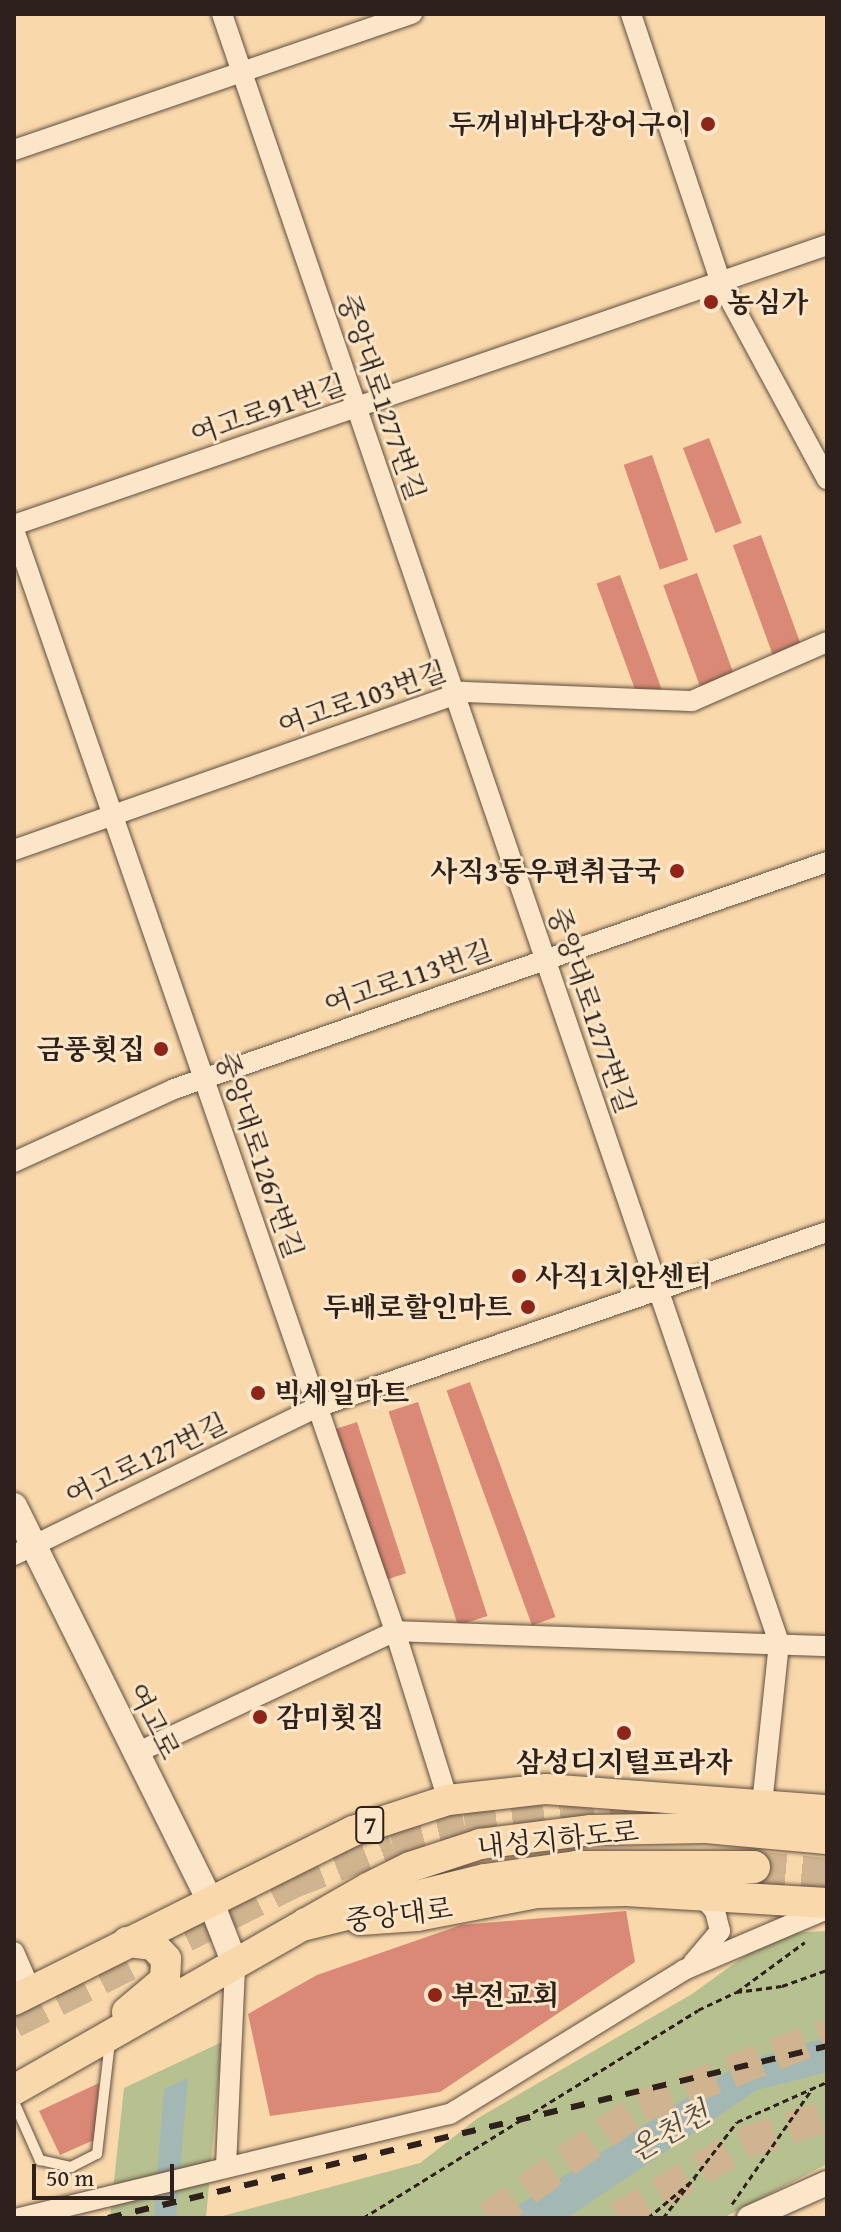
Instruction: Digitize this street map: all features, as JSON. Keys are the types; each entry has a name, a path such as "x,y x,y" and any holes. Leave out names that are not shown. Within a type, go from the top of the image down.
{"highway":[{"path":"306,1924 485,1880 576,1867 754,1867"}],"main road":[{"name":"여고로","path":"14,1506 24,1550 210,1900 235,1964"},
{"name":"7","path":"22,1996 353,1831 448,1800 546,1789 762,1805"},
{"path":"762,1805 827,1810"},
{"name":"내성지하도로","path":"306,1924 410,1867 480,1844 591,1830 706,1828 827,1839"},
{"name":"중앙대로","path":"14,2090 111,2038 306,1924 417,1916 537,1893 701,1895 827,1903"},
{"path":"111,2038 127,2012 165,1980 166,1959 153,1945 127,1942"}],"street":[{"name":"중앙대로1277번길","path":"222,14 779,1643 762,1805"},
{"path":"14,150 412,14"},
{"path":"631,14 721,283 827,479"},
{"name":"여고로91번길","path":"14,528 827,245"},
{"name":"중앙대로1267번길","path":"14,528 395,1631 448,1800"},
{"name":"여고로103번길","path":"14,850 112,813 455,695 692,701 827,642"},
{"name":"여고로113번길","path":"14,1162 203,1078 827,862"},
{"name":"여고로127번길","path":"24,1550 317,1407 827,1232"},
{"path":"134,1754 395,1631 827,1646"},
{"path":"684,1970 720,1931 715,1911 701,1895"},
{"path":"19,2218 450,2114 684,1970 827,1909"},
{"path":"14,1952 22,1996"},
{"path":"226,2166 235,1964"},
{"path":"740,2212 827,2183"}],"lane":[{"path":"14,2102 40,2160 71,2167 97,2154 111,2038"}],"path":[{"path":"363,2218 698,2010 736,1992 816,1933"},
{"path":"736,1992 782,1986 827,1970"},
{"path":"663,2218 701,2173 737,2122 827,2082"},
{"path":"740,2212 814,2086"},
{"path":"648,2218 701,2173"}],"green space":[{"path":"827,1931 827,2164 723,2218 215,2218 420,2163 478,2118 692,1994 753,1950 787,1933"},
{"path":"222,2042 206,2218 110,2218 124,2088"}],"water":[{"name":"온천천","path":"827,2037 827,2072 757,2090 567,2218 498,2218 743,2062"},
{"path":"188,2078 176,2218 154,2218 164,2089"}],"building":[{"path":"709,438 742,523 715,533 683,448"},
{"path":"652,455 688,560 660,570 624,465"},
{"path":"761,535 801,645 773,655 733,545"},
{"path":"697,573 735,678 701,691 663,585"},
{"path":"620,575 663,694 640,703 597,584"},
{"path":"470,1382 556,1617 532,1625 447,1391"},
{"path":"418,1402 488,1616 458,1626 389,1412"},
{"path":"357,1422 406,1573 378,1582 328,1431"},
{"name":"부전교회","path":"626,1911 635,1962 440,2092 270,2116 248,2014 317,1975 461,1925"},
{"path":"99,2083 94,2140 60,2155 39,2111"}],"tunnel":[{"path":"14,2022 291,1883 392,1844 465,1827 562,1815 628,1817"},
{"path":"754,1867 827,1874"},
{"path":"488,2218 641,2107 827,2034"},
{"path":"618,2218 744,2143 827,2116"}],"railway":[{"path":"108,2218 827,2046"}],"place":[{"name":"두꺼비바다장어구이","path":"708,124"},
{"name":"농심가","path":"711,302"},
{"name":"사직3동우편취급국","path":"677,871"},
{"name":"금풍횟집","path":"161,1049"},
{"name":"사직1치안센터","path":"519,1276"},
{"name":"두배로할인마트","path":"528,1307"},
{"name":"빅세일마트","path":"258,1393"},
{"name":"감미횟집","path":"260,1717"},
{"name":"삼성디지털프라자","path":"624,1733"},
{"name":"부전교회","path":"435,1995"}]}
